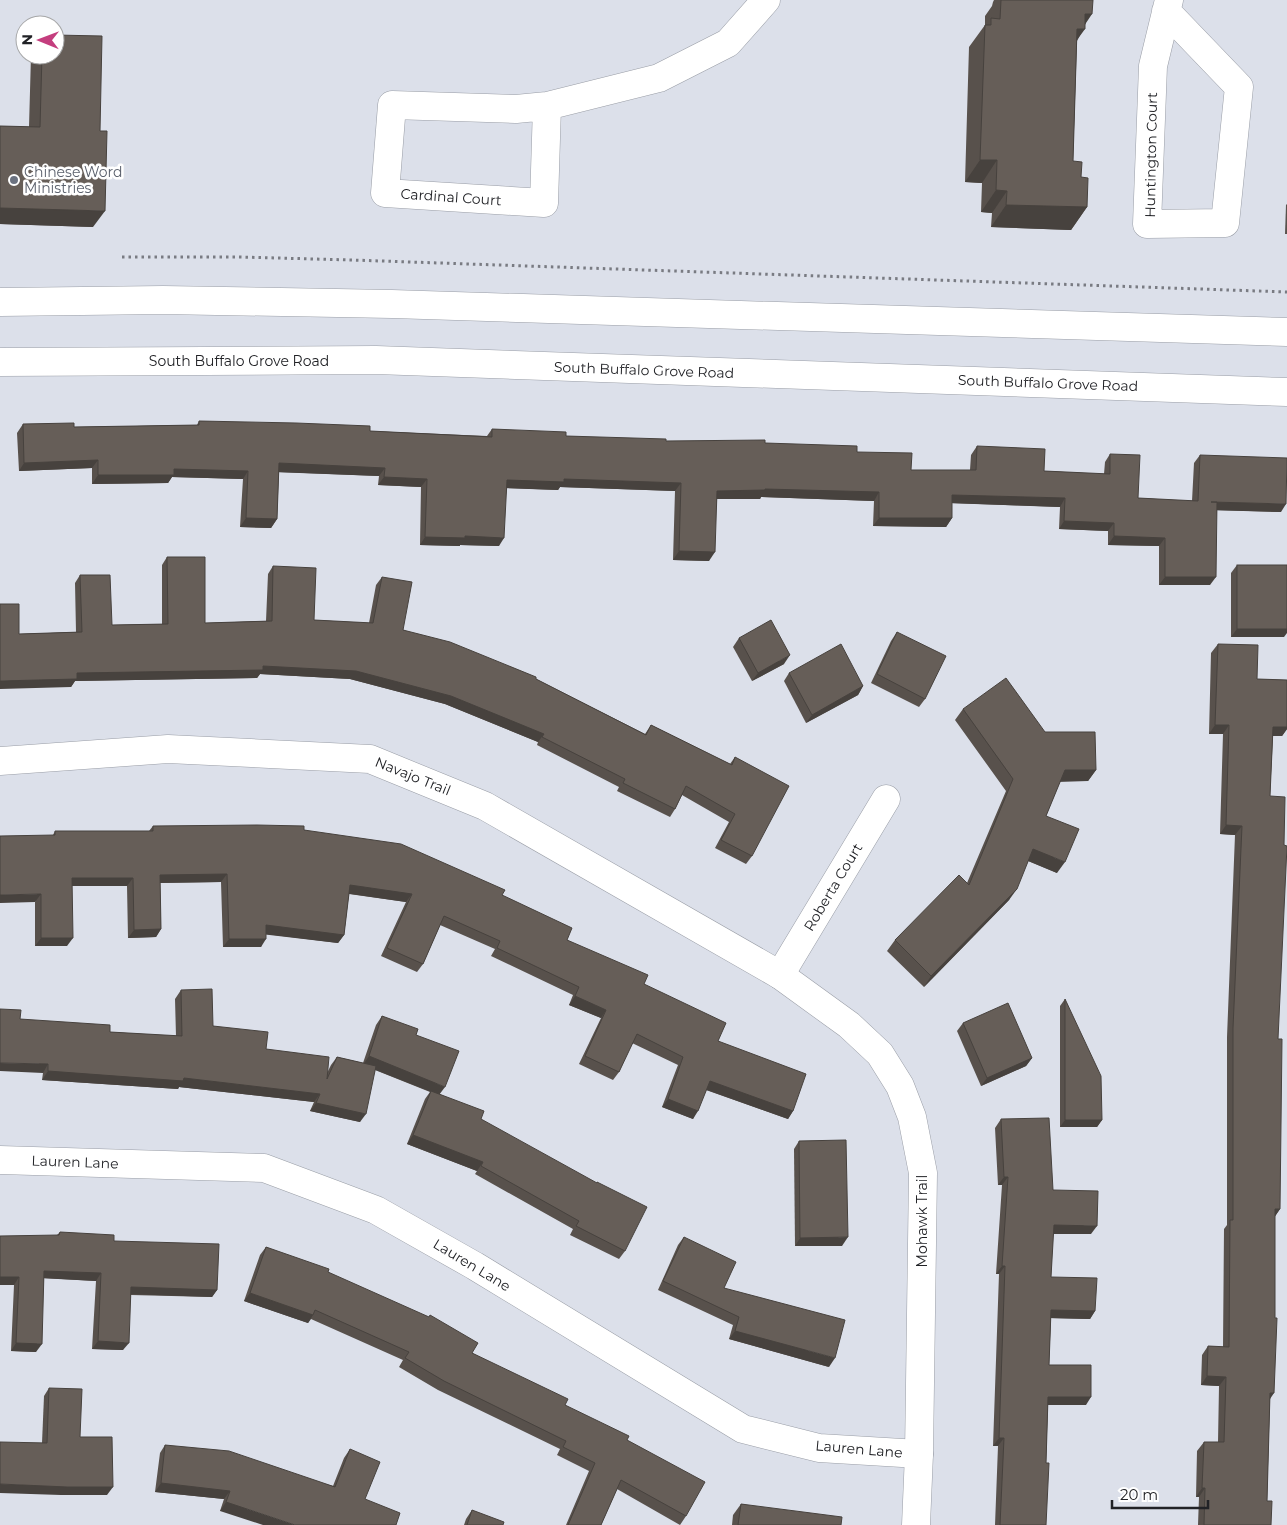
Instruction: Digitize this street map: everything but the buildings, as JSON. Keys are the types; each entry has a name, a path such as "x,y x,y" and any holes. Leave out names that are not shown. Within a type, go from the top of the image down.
{"street":[{"name":"Cardinal Court","path":"547,106 544,203 385,193 392,105 516,108 547,106 659,78 728,43 766,0"},
{"name":"Huntington Court","path":"1168,6 1239,87 1225,224 1147,224 1153,66 1168,6"},
{"path":"0,302 163,300 392,304 1287,332"},
{"name":"South Buffalo Grove Road","path":"0,362 376,360 1287,392"},
{"name":"Navajo Trail","path":"0,761 168,749 370,759 485,806 780,974"},
{"name":"Roberta Court","path":"780,974 886,800"},
{"name":"Mohawk Trail","path":"780,974 849,1025 880,1054 900,1086 912,1117 923,1173 919,1454 916,1525"},
{"name":"Lauren Lane","path":"0,1160 264,1168 376,1210 475,1266 743,1429 819,1448 919,1454"}],"path":[{"path":"122,258 239,257 352,260 1287,292"}],"place":[{"name":"Chinese Word Ministries","path":"14,180"}]}
